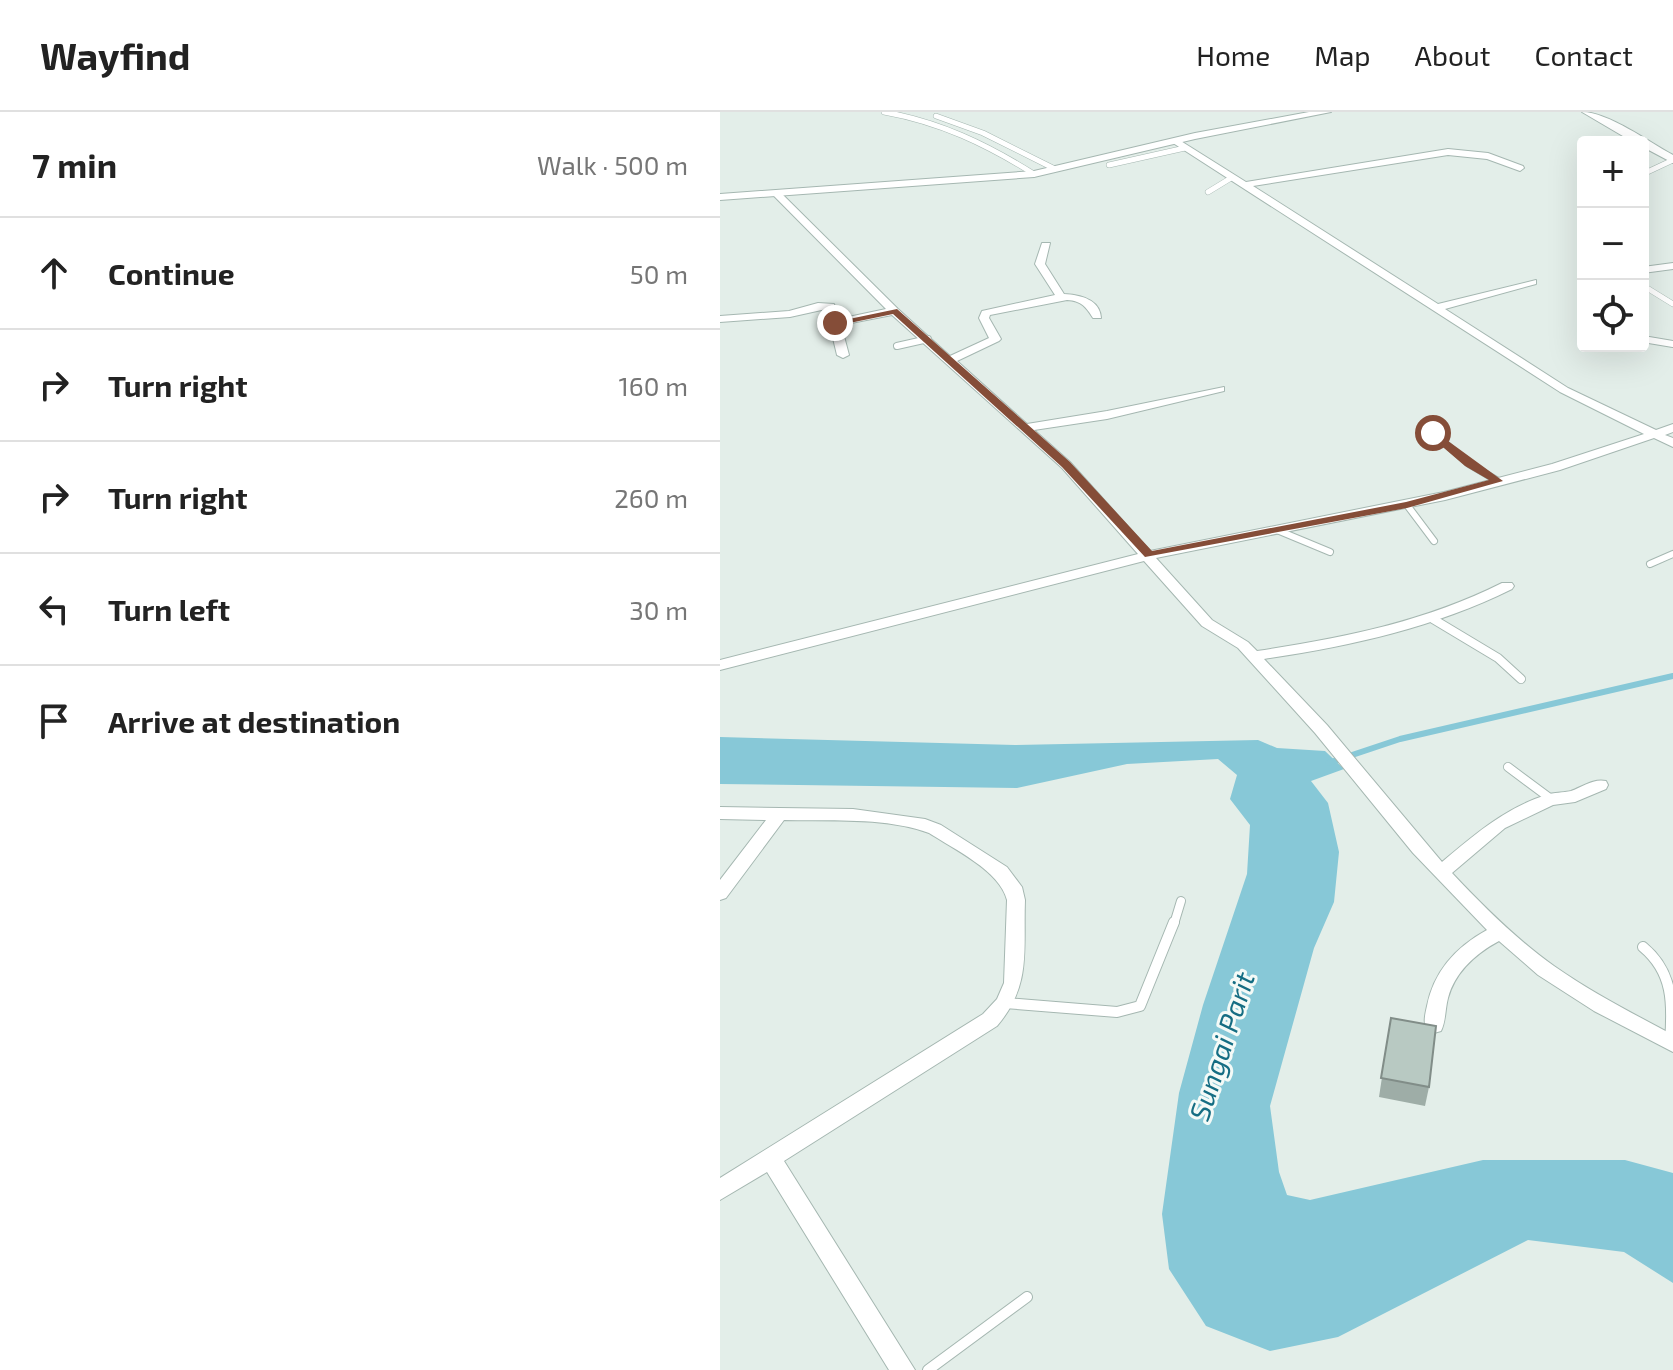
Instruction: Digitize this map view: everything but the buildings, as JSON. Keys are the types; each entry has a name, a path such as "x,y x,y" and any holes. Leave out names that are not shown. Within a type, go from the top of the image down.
{"street":[{"path":"720,197 1034,174 1326,112"},
{"path":"1587,112 1630,136"},
{"path":"1180,144 1564,390 1673,443"},
{"path":"1649,147 1673,160"},
{"path":"1242,185 1448,152 1488,156 1520,168"},
{"path":"776,193 894,311 1099,498 1207,623 1253,656 1321,729 1442,872 1500,932 1545,970 1672,1043"},
{"path":"1046,245 1040,264 1061,297"},
{"path":"1649,269 1673,266"},
{"path":"1437,308 1532,282"},
{"path":"950,360 995,339 984,318 986,313 1061,297 1085,299 1092,304 1097,316"},
{"path":"720,319 790,314 830,306 843,355"},
{"path":"835,323 894,311"},
{"path":"1025,428 1107,415 1220,389"},
{"path":"720,665 1149,555 1407,505 1658,435 1673,428"},
{"path":"1253,656 1358,639 1433,619 1507,586"},
{"path":"1442,872 1499,824 1551,799 1569,798 1600,785"},
{"path":"720,813 853,815 919,823 935,829 1001,872 1013,887 1016,900 1013,983 1005,1003 990,1020 720,1190"},
{"path":"720,893 779,814"},
{"path":"1434,1025 1436,1000 1444,978 1458,959 1477,943 1500,932"},
{"path":"771,1159 903,1370"}],"lane":[{"path":"884,112 940,122 973,136 1034,174"},
{"path":"916,112 948,119 983,133 1055,169"},
{"path":"1109,165 1180,144"},
{"path":"1649,171 1673,160"},
{"path":"1208,192 1231,178"},
{"path":"1649,289 1673,304"},
{"path":"897,346 928,339"},
{"path":"1649,340 1673,344"},
{"path":"1433,433 1469,464 1498,481"},
{"path":"1407,505 1434,541"},
{"path":"1277,530 1330,552"},
{"path":"1650,564 1673,554"},
{"path":"1433,619 1498,658 1521,679"},
{"path":"1508,767 1551,799"},
{"path":"1005,1003 1117,1012 1140,1006 1165,952 1181,901"},
{"path":"1643,947 1664,964 1668,976 1672,1043"},
{"path":"928,1370 1027,1297"}],"water":[{"name":"Sungai Parit","path":"720,737 1015,745 1258,740 1277,748 1325,751 1344,769 1311,781 1328,803 1339,852 1334,902 1314,948 1270,1106 1279,1172 1287,1195 1310,1200 1483,1160 1625,1160 1673,1173 1673,1283 1624,1252 1528,1240 1338,1337 1270,1351 1206,1326 1169,1269 1162,1214 1179,1093 1203,1005 1247,874 1250,825 1230,799 1237,775 1218,759 1127,764 1017,788 720,784"}],"waterway":[{"path":"1328,763 1400,739 1673,676"}],"route":[{"path":"835,323 894,311 1066,465 1149,555 1407,505 1498,481 1469,464 1433,433"}]}
